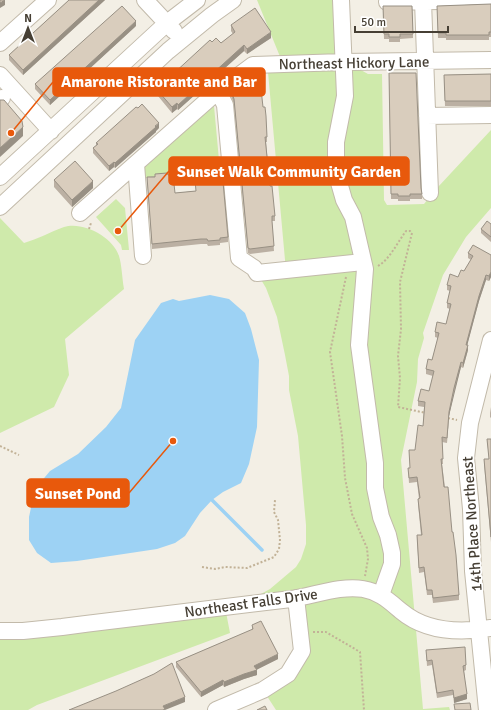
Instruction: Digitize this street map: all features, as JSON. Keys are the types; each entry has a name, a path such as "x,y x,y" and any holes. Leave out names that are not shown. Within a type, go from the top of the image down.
{"street":[{"path":"146,0 182,39"},
{"path":"0,177 167,23 197,0"},
{"path":"0,207 182,39 233,0"},
{"path":"341,0 345,96 336,142 336,161 338,180 344,200 353,217 364,266 359,345 376,463 375,488 392,554 392,564 380,595"},
{"path":"387,2 491,0"},
{"path":"0,43 44,1"},
{"path":"423,1 430,193"},
{"name":"Northeast Hickory Lane","path":"80,213 218,91 253,66 343,62 491,60"},
{"path":"0,76 51,131"},
{"path":"218,91 225,105 240,258 254,268 257,273 364,266"},
{"path":"427,116 491,115"},
{"path":"136,164 144,256"},
{"name":"14th Place Northeast","path":"487,710 486,629 473,570 471,509 466,458 470,423 491,340"},
{"name":"Northeast Falls Drive","path":"0,631 23,631 62,627 296,598 349,588 363,589 380,595 416,621 442,629 454,631 486,629"},
{"path":"216,710 263,690 288,674 302,651 296,598"}],"path":[{"path":"363,589 368,559 367,548 352,514 345,478 337,392 330,352 346,276 364,266 377,267 383,263 406,231 410,231 412,233 400,282 401,329 398,356 400,378 398,407 429,414"},
{"path":"445,417 460,420"},
{"path":"0,446 19,455"},
{"path":"202,567 215,569 225,567 246,568 274,557 279,549 280,540 278,520 274,512 275,500"},
{"path":"300,631 326,632 360,652 364,710"}],"green space":[{"path":"257,0 341,0 344,69 359,69 368,74 382,74 384,200 387,205 424,204 491,130 491,208 466,237 443,275 423,333 424,338 418,359 417,382 401,460 423,709 449,707 450,710 276,710 263,690 301,651 296,598 241,605 270,589 296,567 301,559 306,544 306,525 298,436 289,390 289,376 285,355 277,317 266,288 257,273 286,271 268,72 283,64"},
{"path":"214,106 220,171 143,178 142,168"},
{"path":"116,199 125,208 129,250 122,250 121,245 96,217"},
{"path":"0,218 24,243 64,227 80,226 96,232 104,237 116,249 120,260 124,289 65,339 69,375 54,407 0,433"},
{"path":"225,607 230,633 37,705 28,710 0,710 0,631"}],"water":[{"path":"210,295 229,299 245,313 259,360 257,427 249,464 241,483 223,492 212,500 200,513 185,536 175,543 157,549 77,561 51,563 37,553 29,540 29,517 35,489 50,471 78,454 106,427 121,408 135,340 161,303 173,299 179,301"}],"building":[{"path":"69,0 99,0 23,70 9,55"},
{"path":"491,4 491,32 489,32 489,35 446,35 446,33 438,33 437,6"},
{"path":"122,6 136,21 50,100 35,84"},
{"path":"383,6 412,6 413,34 400,34 400,37 389,37 389,34 384,34"},
{"path":"255,8 271,32 247,49 244,45 178,105 177,103 172,107 158,91 161,87 160,86 210,40 212,42 216,38 221,43 235,32 231,25"},
{"path":"389,73 416,73 422,194 398,196 398,194 391,194"},
{"path":"491,74 491,101 445,101 444,75"},
{"path":"261,89 263,107 265,107 266,116 267,137 265,137 275,216 272,216 274,246 250,249 248,248 234,99 231,91"},
{"path":"0,100 4,100 22,121 23,127 0,148"},
{"path":"142,104 159,123 115,163 114,162 109,166 93,148 98,144 96,143 136,107 138,108"},
{"path":"75,161 93,181 72,200 54,180"},
{"path":"203,171 222,171 228,237 220,238 220,240 208,241 207,239 201,239 152,244 147,177 155,177 155,174 167,173 168,175 173,175 175,193 196,191 196,174 203,173"},
{"path":"487,221 491,224 491,237 481,229"},
{"path":"473,245 491,255 491,272 489,276 486,275 479,296 466,345 468,345 463,363 461,362 454,388 449,412 447,438 442,437 443,459 441,459 444,487 448,487 459,595 433,598 432,590 427,590 424,567 419,568 417,535 422,535 418,499 420,498 417,477 409,478 409,450 415,450 418,425 423,426 425,402 418,401 421,389 429,391 434,371 426,369 428,359 432,360 439,333 435,332 437,322 446,324 451,304 447,303 451,286 447,285 450,274 458,277 461,270 464,271 473,256 468,253"},
{"path":"487,439 491,439 491,537 484,459 489,459"},
{"path":"261,621 278,654 254,666 257,670 224,682 223,680 201,692 176,662 253,629 252,625"},
{"path":"465,647 466,665 463,666 467,694 454,698 453,690 437,693 432,660 427,661 426,650"},
{"path":"172,663 185,697 163,706 165,709 163,710 69,710 154,674"},
{"path":"470,703 471,710 455,710 454,704"},
{"path":"265,706 267,710 257,710"}],"waterway":[{"path":"212,500 262,550"}],"place":[{"name":"Amarone Ristorante and Bar","path":"11,133"},
{"name":"Sunset Walk Community Garden","path":"118,231"},
{"name":"Sunset Pond","path":"173,441"}]}
